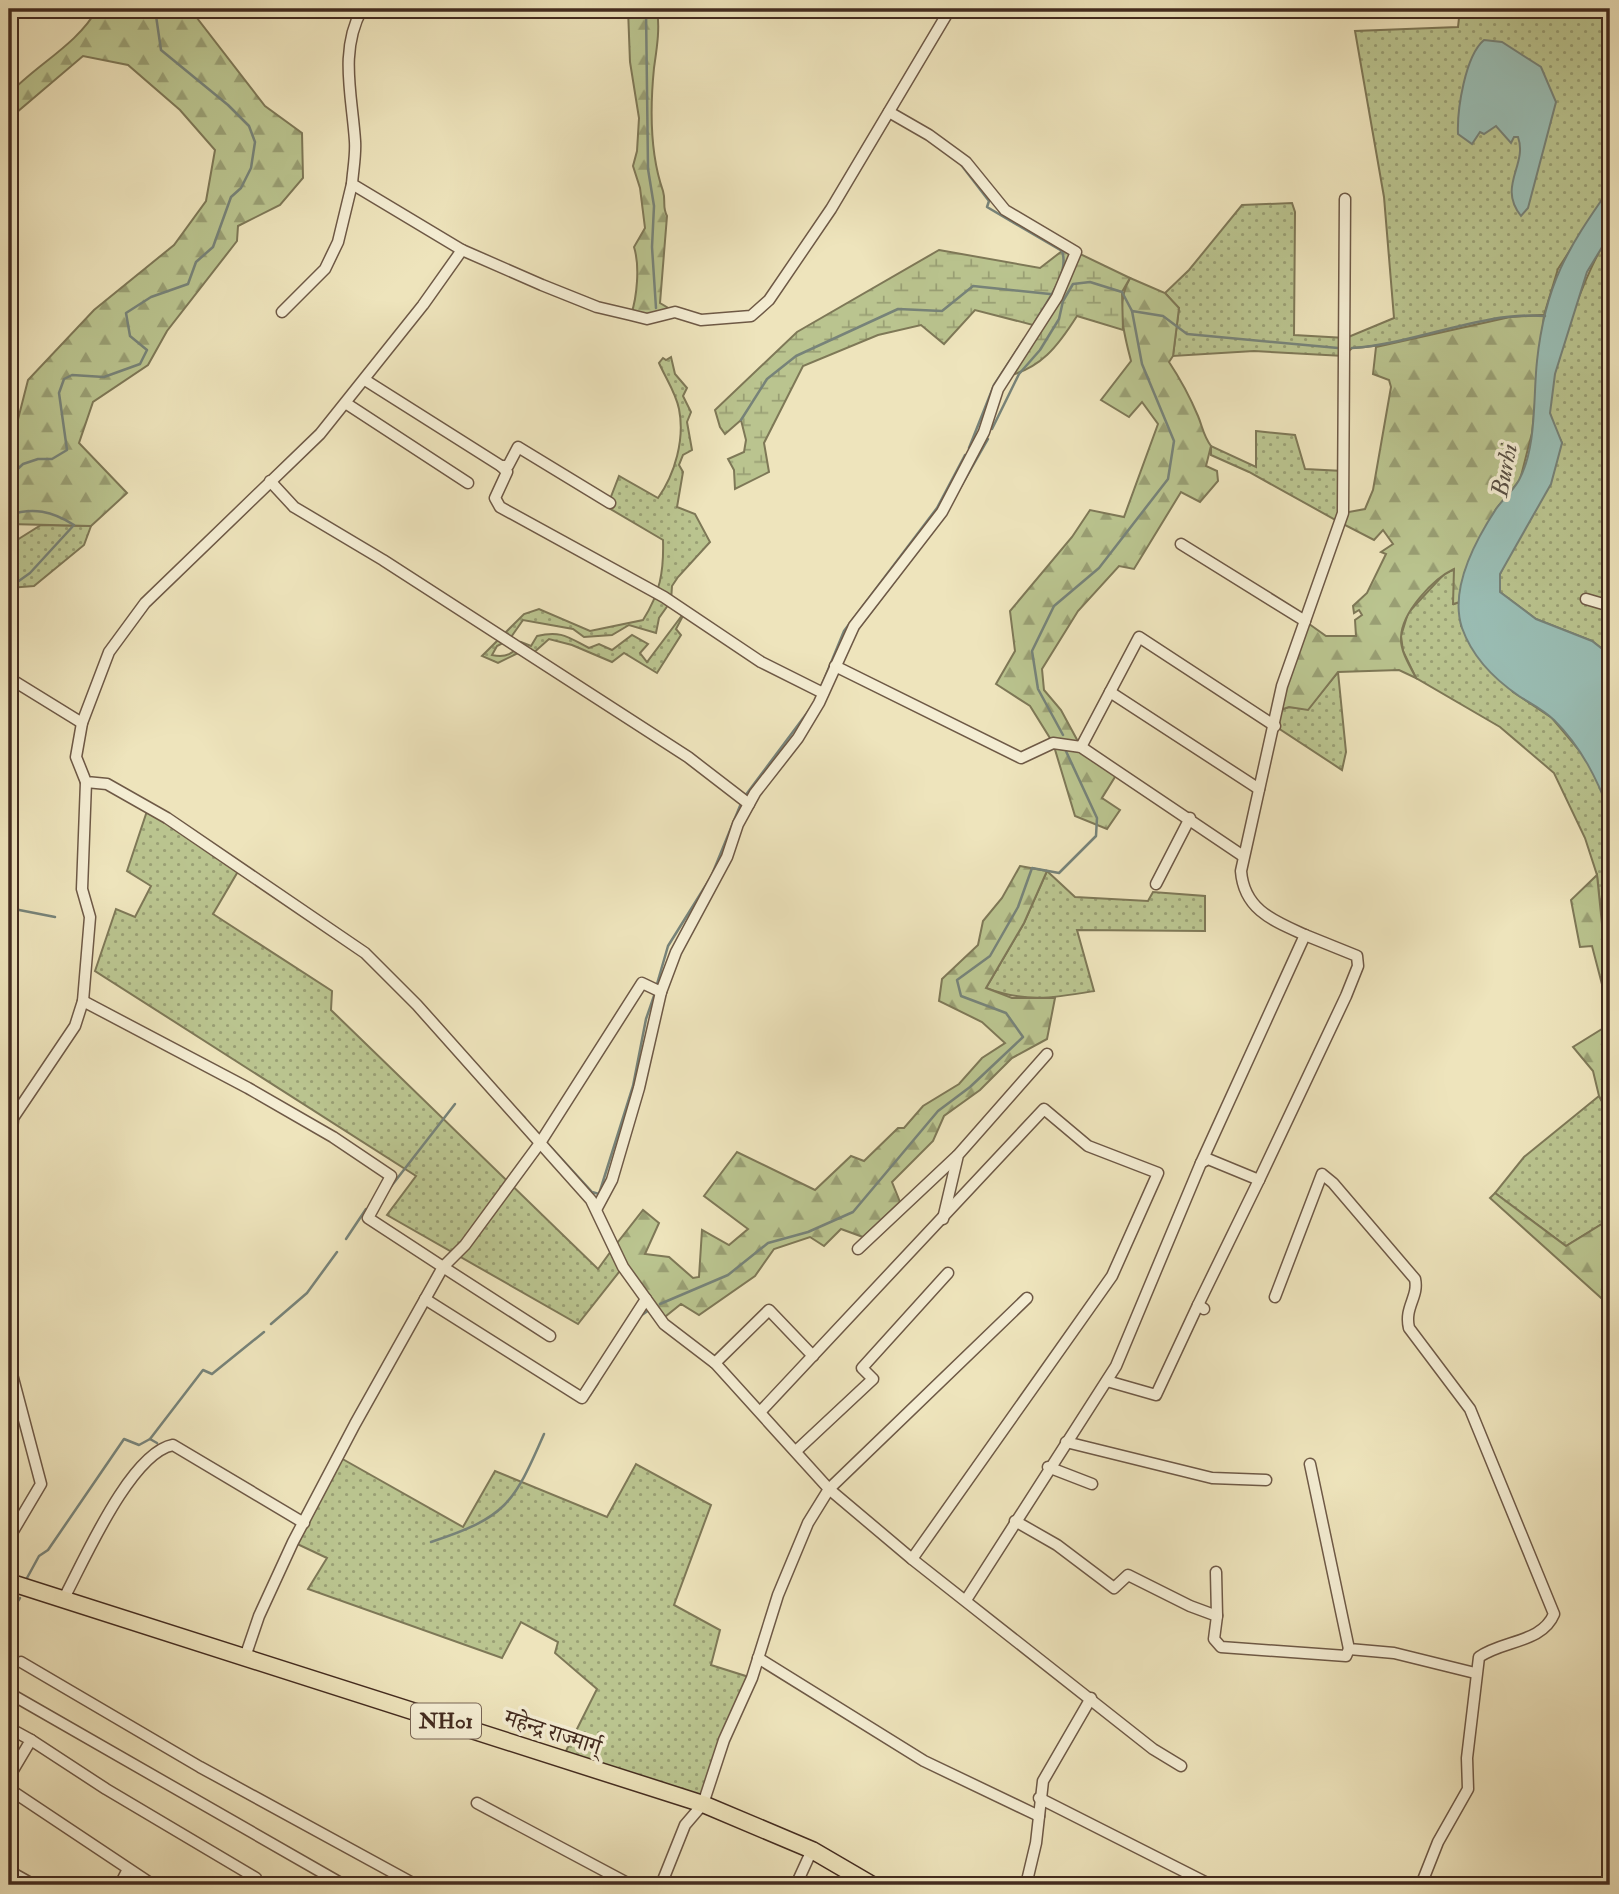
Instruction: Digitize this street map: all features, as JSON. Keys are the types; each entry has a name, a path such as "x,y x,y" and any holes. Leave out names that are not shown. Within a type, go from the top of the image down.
{"highway":[{"name":"महेन्द्र राज्मार्ग्","path":"9,1582 703,1804 812,1850 873,1885"}],"street":[{"path":"282,312 325,269 338,242 352,184 356,144 347,50 353,26 362,9"},
{"path":"352,184 462,250 564,294 647,319 675,312 701,320 751,316 769,300 831,209 950,9"},
{"path":"597,1208 612,1180 639,1088 661,992 676,952 716,880 749,804 798,738 823,693 854,626 942,512 984,432 998,388 1056,297 1076,252 1005,210 966,162 929,135 889,112"},
{"path":"1107,1381 1157,1395 1201,1307 1358,966 1357,956 1257,911 1242,881 1244,856 1282,686 1343,513 1348,202 1345,199"},
{"path":"9,1171 13,1118 75,1026 83,1001 90,917 82,889 86,782 76,757 82,723 109,652 145,603 347,404 462,250"},
{"path":"365,380 501,466 507,472 495,498 500,507 664,597 761,662 823,693"},
{"path":"347,404 468,483"},
{"path":"501,466 508,466 518,447 610,503"},
{"path":"270,481 294,507 383,560 688,757 749,804"},
{"path":"1181,544 1305,621"},
{"path":"1587,599 1610,606"},
{"path":"1081,747 1139,637 1275,726"},
{"path":"835,666 1021,758 1053,743 1081,747 1244,856"},
{"path":"9,678 82,723"},
{"path":"1110,692 1259,789"},
{"path":"86,782 107,784 167,818 365,953 417,1005 597,1208 623,1267 664,1324 715,1363 829,1489 912,1559 1153,1749 1181,1766"},
{"path":"1156,884 1190,818"},
{"path":"966,1600 1048,1467 1107,1381 1201,1163 1306,935"},
{"path":"245,1657 271,1588 304,1523 355,1424 443,1267 465,1245 540,1143 642,983 661,992"},
{"path":"83,1001 248,1088 333,1137 391,1176 368,1218 550,1336"},
{"path":"858,1249 958,1155 1046,1054"},
{"path":"761,1411 1044,1109 1088,1146 1158,1173 1112,1276 912,1559"},
{"path":"943,1219 958,1155"},
{"path":"1201,1163 1208,1159 1259,1180"},
{"path":"1275,1297 1322,1174 1333,1183 1415,1279 1417,1288 1406,1314 1409,1328 1470,1409 1554,1614 1549,1627 1539,1634 1493,1647 1479,1657 1467,1758 1468,1789 1438,1843 1421,1885"},
{"path":"796,1451 873,1379 862,1368 948,1273"},
{"path":"425,1299 582,1398 646,1298"},
{"path":"661,1885 685,1825 703,1804 724,1740 758,1658 778,1595 808,1523 829,1489 1027,1298"},
{"path":"715,1363 769,1310 813,1356"},
{"path":"9,1363 41,1484 9,1538"},
{"path":"1066,1442 1212,1478 1266,1480"},
{"path":"63,1600 119,1499 143,1464 160,1447 173,1445 304,1523"},
{"path":"1216,1572 1217,1616 1214,1639 1221,1647 1346,1656 1349,1649 1310,1464"},
{"path":"1048,1467 1092,1484"},
{"path":"1015,1521 1057,1545 1114,1588 1128,1575 1217,1616"},
{"path":"1349,1649 1394,1653 1475,1673"},
{"path":"758,1658 924,1761 1040,1816"},
{"path":"21,1662 200,1767 416,1885"},
{"path":"9,1693 344,1885"},
{"path":"1026,1885 1040,1816 1039,1798 1043,1781 1091,1699"},
{"path":"9,1728 106,1790 256,1878"},
{"path":"9,1777 31,1740"},
{"path":"9,1790 153,1885"},
{"path":"1039,1798 1211,1885"},
{"path":"477,1803 631,1885"},
{"path":"796,1885 812,1850"},
{"path":"120,1885 128,1869"},
{"path":"9,1871 34,1885"}],"green space":[{"path":"97,9 190,9 265,106 302,133 303,178 280,205 238,226 237,241 167,331 148,365 93,402 79,443 127,493 91,526 9,524 9,443 13,439 28,380 94,310 174,245 206,201 215,150 180,110 128,65 83,56 16,113 9,124 9,94 68,44 89,22"},
{"path":"628,9 657,9 652,131 667,216 660,303 675,312 631,315 637,281 634,247 645,228 640,188 633,166 637,151 639,118 630,62"},
{"path":"1460,9 1610,9 1610,188 1558,269 1544,315 1496,321 1400,342 1352,348 1344,356 1254,351 1173,356 1179,308 1165,293 1189,270 1242,205 1292,203 1295,212 1294,335 1346,338 1394,318 1384,197 1355,31 1458,27"},
{"path":"1610,234 1610,655 1592,641 1536,619 1500,592 1500,574 1562,443 1550,413 1554,374 1580,293"},
{"path":"939,250 1040,268 1062,251 1076,252 1130,278 1122,292 1123,330 1077,316 1047,355 1028,368 1004,377 1037,326 975,310 944,344 921,325 878,335 803,366 764,443 769,472 735,489 734,470 728,459 744,452 746,440 741,420 725,434 715,410 797,332"},
{"path":"1130,278 1165,293 1179,308 1173,356 1169,362 1188,395 1211,446 1206,466 1217,471 1218,481 1200,502 1181,492 1134,569 1119,566 1078,611 1042,669 1044,690 1061,710 1081,747 1118,772 1102,798 1120,810 1107,829 1075,816 1053,743 1030,706 996,684 1015,651 1010,611 1072,537 1090,510 1124,517 1158,424 1142,402 1129,417 1101,400 1131,361 1122,308 1125,288"},
{"path":"1544,315 1532,433 1520,480 1496,509 1465,571 1460,602 1453,604 1454,569 1428,588 1407,617 1401,642 1416,678 1399,670 1338,672 1308,710 1289,707 1277,711 1305,621 1326,636 1356,636 1355,620 1362,615 1359,610 1354,613 1353,606 1367,593 1386,554 1381,552 1393,544 1383,530 1374,540 1341,523 1343,513 1365,509 1373,490 1391,387 1389,380 1373,374 1376,347 1510,317"},
{"path":"671,357 675,374 687,388 683,396 691,412 687,422 692,450 683,455 679,465 683,472 677,507 695,514 710,542 672,586 671,601 659,618 656,633 629,625 612,635 584,637 573,629 523,620 509,640 497,646 492,655 509,654 521,642 531,646 537,636 546,634 565,636 589,648 599,644 612,650 632,635 648,644 640,653 647,662 686,610 676,629 681,635 657,673 624,653 612,662 572,645 549,639 530,656 518,653 498,663 482,656 524,614 539,609 590,631 643,620 660,582 663,540 607,507 619,476 658,498 674,467 681,420 675,397 659,363 663,358 666,360"},
{"path":"1256,431 1295,435 1305,469 1343,471 1341,523 1249,472 1211,455 1211,446 1256,467"},
{"path":"41,525 91,526 84,545 34,586 9,588 9,545"},
{"path":"1455,569 1454,604 1460,602 1461,626 1513,692 1552,718 1584,756 1598,781 1610,814 1610,930 1602,924 1597,875 1585,838 1554,773 1500,727 1416,678 1403,651 1401,636 1408,613 1445,573"},
{"path":"1338,672 1346,752 1342,770 1275,726 1277,711 1289,707 1308,709"},
{"path":"148,808 240,868 213,914 332,991 331,1010 598,1269 614,1247 623,1267 578,1324 387,1215 416,1176 95,971 116,909 135,917 151,886 127,871"},
{"path":"1020,866 1047,871 1024,923 986,988 1012,998 1055,998 1047,1039 1012,1058 980,1090 944,1116 933,1141 892,1182 900,1202 863,1237 841,1229 824,1246 810,1237 774,1249 755,1276 699,1315 681,1304 661,1320 614,1247 643,1210 659,1223 645,1254 669,1257 693,1278 699,1277 702,1230 729,1245 748,1229 704,1196 737,1152 815,1190 851,1156 864,1161 898,1128 904,1128 923,1106 959,1084 982,1058 1005,1043 982,1022 939,1001 942,979 978,945 983,921 1002,898"},
{"path":"1047,871 1075,897 1148,901 1153,892 1205,896 1205,931 1077,930 1094,991 1040,998 1014,996 986,988 1024,923"},
{"path":"1597,875 1602,924 1610,930 1610,1015 1592,946 1580,947 1571,900"},
{"path":"1610,1024 1610,1116 1599,1096 1593,1071 1573,1047"},
{"path":"1599,1096 1610,1116 1610,1219 1566,1246 1495,1193 1524,1157"},
{"path":"1495,1193 1566,1246 1610,1219 1610,1306 1490,1198"},
{"path":"339,1457 463,1527 495,1471 607,1517 636,1464 711,1505 674,1605 720,1630 711,1665 752,1678 703,1804 562,1759 597,1689 555,1653 558,1642 521,1622 502,1658 308,1589 327,1558 293,1542"}],"water":[{"path":"1484,40 1502,42 1541,67 1556,102 1528,208 1521,216 1514,205 1512,195 1519,157 1518,137 1514,137 1511,143 1496,126 1484,134 1480,132 1472,144 1458,134 1459,111 1467,70 1477,48"},
{"path":"1610,188 1610,234 1587,272 1555,374 1550,413 1562,443 1551,484 1500,574 1500,592 1536,619 1592,641 1610,655 1610,814 1594,776 1564,730 1550,716 1519,696 1493,674 1472,648 1462,628 1459,597 1466,566 1473,550 1499,505 1517,484 1525,467 1532,437 1541,334 1552,289 1570,250"}],"waterway":[{"path":"9,477 23,464 38,459 52,459 67,450 59,393 64,379 72,375 104,377 140,364 147,350 130,336 126,313 151,297 188,284 196,262 213,247 231,197 241,188 251,168 255,142 249,126 228,105 161,50 155,9"},
{"path":"646,9 648,169 654,206 652,247 656,308"},
{"path":"959,162 989,201 987,207 1062,251 1064,260 1060,278 1035,322"},
{"path":"992,429 1019,374 1040,350 1059,319 1063,301 1073,284 1090,282 1122,292 1132,311"},
{"path":"741,420 767,379 796,356 898,309 942,311 973,286 1050,294"},
{"path":"1063,735 1038,689 1032,651 1054,606 1099,568 1168,479 1174,441 1142,364 1132,311 1163,316 1187,334 1338,348"},
{"path":"1352,348 1400,341 1497,318 1545,316"},
{"path":"969,448 994,385 1024,339"},
{"path":"951,504 988,439"},
{"path":"821,687 844,631 937,508 965,455"},
{"path":"9,515 26,511 42,512 58,516 74,525 30,573 9,588"},
{"path":"855,633 940,522"},
{"path":"745,796 810,709"},
{"path":"660,1304 728,1275 768,1243 808,1232 853,1212 938,1111 970,1087 1023,1037 1006,1013 961,996 957,980 990,956 1018,907 1032,868 1059,873 1096,836 1097,818 1065,749"},
{"path":"657,984 668,946 711,877 742,801"},
{"path":"9,908 55,917"},
{"path":"547,1143 592,1192 599,1194 633,1086 646,1019 655,993"},
{"path":"389,1189 455,1104"},
{"path":"517,1110 525,1118"},
{"path":"346,1239 366,1209"},
{"path":"271,1324 307,1293 337,1252"},
{"path":"639,1317 649,1310"},
{"path":"150,1439 203,1370 212,1374 264,1332"},
{"path":"590,1395 598,1383"},
{"path":"431,1542 476,1525 504,1505 524,1477 544,1434"},
{"path":"27,1578 39,1556 48,1550 124,1439 139,1445 150,1439 157,1443"},
{"path":"9,1615 20,1598"}],"water label":[{"name":"Burhi","path":"1504,470"}]}
